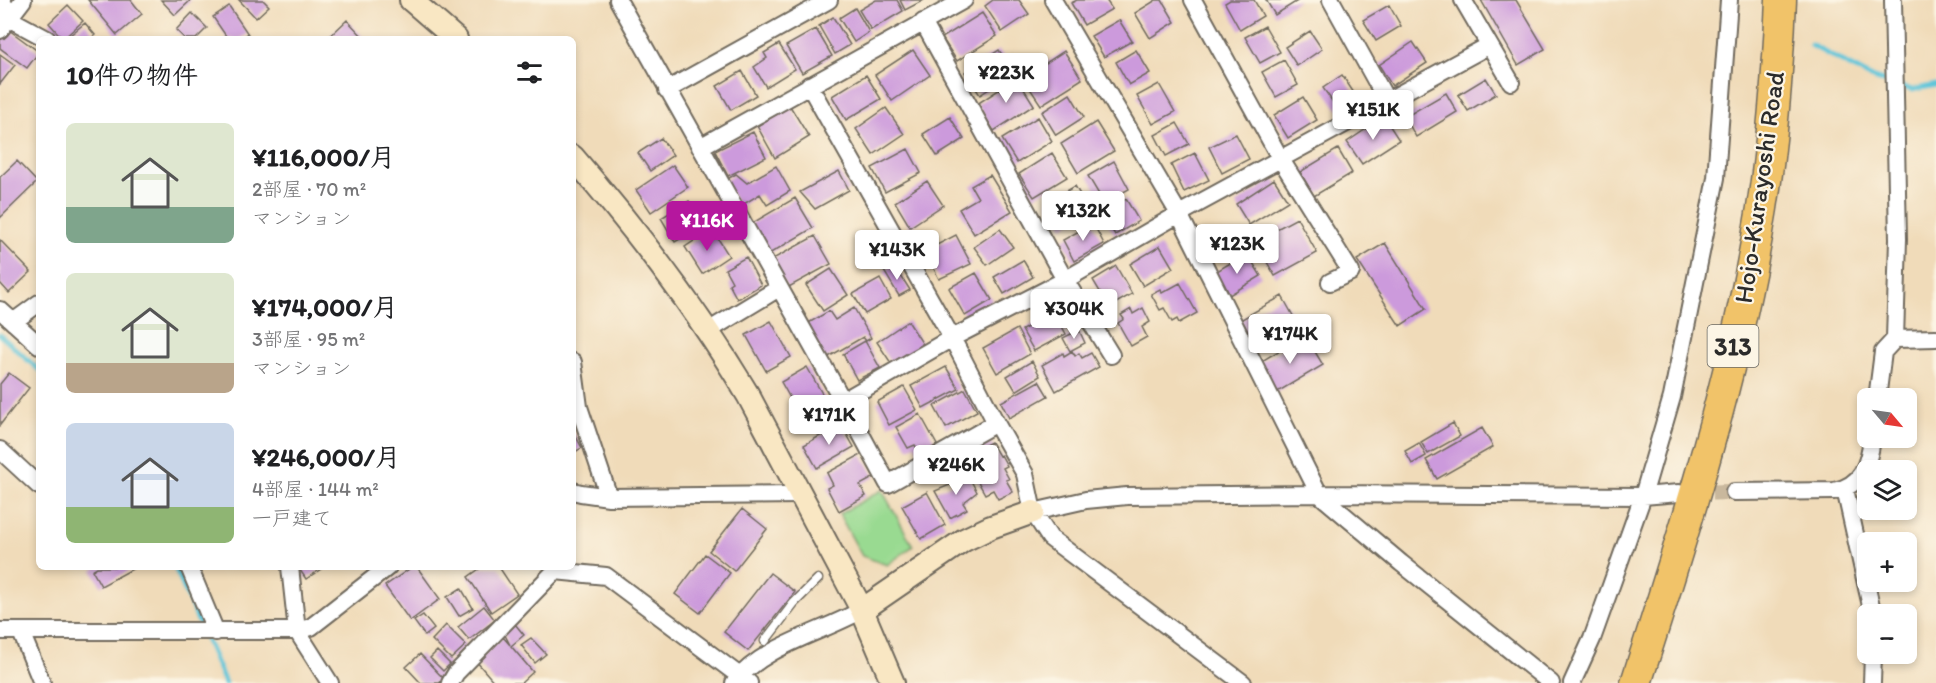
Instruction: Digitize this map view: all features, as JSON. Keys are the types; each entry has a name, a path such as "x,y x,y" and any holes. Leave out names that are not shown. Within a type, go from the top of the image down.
{"highway":[{"name":"Hojo-Kurayoshi Road","path":"1636,683 1715,425 1742,309 1762,209 1776,99 1781,0"},
{"name":"Hojo-Kurayoshi Road","path":"1656,683 1732,429 1762,314 1780,211 1795,101 1801,0"}],"street":[{"path":"2,0 5,24"},
{"path":"5,24 23,0"},
{"path":"411,0 453,36"},
{"path":"618,0 888,484 996,423"},
{"path":"667,90 829,0"},
{"path":"700,147 964,0"},
{"path":"1053,0 1179,214 1319,494 1551,683"},
{"path":"1193,0 1280,158 1351,272 1330,282"},
{"path":"1331,0 1387,101"},
{"path":"1463,0 1511,82"},
{"path":"1572,683 1592,639 1643,496 1672,397 1716,178 1729,0"},
{"path":"1893,0 1898,239 1903,338"},
{"path":"923,22 1065,280 1111,355"},
{"path":"5,24 39,36"},
{"path":"843,401 952,338 1065,280 1280,158 1488,46"},
{"path":"809,85 952,338 1025,474 1033,512 1050,538 1241,682"},
{"path":"576,161 663,270 708,331 748,395 862,610 892,683"},
{"path":"708,331 779,288"},
{"path":"0,310 36,342"},
{"path":"13,322 36,311"},
{"path":"1878,388 1883,352 1903,338 1936,338"},
{"path":"576,384 579,407 609,497"},
{"path":"1734,492 1845,489 1864,472 1871,448"},
{"path":"0,450 36,483"},
{"path":"1845,489 1871,604"},
{"path":"576,491 609,497 800,495"},
{"path":"562,570 606,576 741,681 761,658 862,610 964,540 991,526 1033,512 1086,500 1127,496 1319,494 1643,496 1679,493"},
{"path":"190,570 216,632"},
{"path":"290,570 297,631 330,683"},
{"path":"0,631 297,631 311,627 384,570"},
{"path":"450,683 554,570"},
{"path":"21,632 42,683"},
{"path":"1872,683 1873,664"}],"lane":[{"path":"765,641 794,603 818,579"}],"green space":[{"path":"882,490 913,546 887,565 862,556 839,514"}],"building":[{"path":"88,0 131,0 142,14 117,35"},
{"path":"161,0 191,0 175,15"},
{"path":"239,0 263,0 269,6 256,18"},
{"path":"876,0 897,0 903,11 871,30 859,10"},
{"path":"900,0 924,0 905,10"},
{"path":"993,0 1019,0 1029,14 1002,32 985,6"},
{"path":"1077,0 1106,0 1112,9 1084,25 1071,3"},
{"path":"1156,0 1162,0 1175,22 1150,38 1135,13"},
{"path":"1230,0 1254,0 1263,16 1240,30 1225,3"},
{"path":"1266,0 1299,0 1275,15"},
{"path":"1481,0 1516,0 1545,49 1518,65"},
{"path":"68,5 83,21 66,36 60,36 49,23"},
{"path":"1389,5 1401,26 1376,41 1363,20"},
{"path":"229,6 248,34 226,36 213,17"},
{"path":"855,8 869,32 854,42 839,18"},
{"path":"192,13 207,28 199,36 182,36 176,30"},
{"path":"982,13 997,36 957,61 942,38"},
{"path":"833,17 850,45 835,54 819,26"},
{"path":"347,20 362,36 330,36"},
{"path":"1119,20 1132,41 1104,57 1091,36"},
{"path":"85,23 95,35 94,36 69,36"},
{"path":"1265,26 1280,52 1260,63 1245,37"},
{"path":"816,29 832,56 802,73 786,46"},
{"path":"9,30 36,50 36,56 27,68 0,48 0,40 3,36 4,38"},
{"path":"1310,31 1322,49 1297,66 1285,47"},
{"path":"1413,42 1427,63 1392,86 1379,65"},
{"path":"779,44 795,69 766,87 754,67 767,58 764,53"},
{"path":"913,50 930,75 892,101 875,75"},
{"path":"999,50 1013,73 980,95 965,72"},
{"path":"1136,50 1150,73 1129,85 1116,62"},
{"path":"1064,51 1082,79 1041,105 1023,78"},
{"path":"0,54 15,65 0,84"},
{"path":"1284,60 1298,85 1276,97 1262,72"},
{"path":"742,71 756,95 731,110 717,86"},
{"path":"866,75 881,99 846,120 832,96"},
{"path":"1342,75 1358,99 1339,111 1323,88"},
{"path":"1017,78 1034,105 994,131 977,104"},
{"path":"1486,78 1496,94 1468,111 1458,95"},
{"path":"1159,84 1175,112 1153,124 1137,96"},
{"path":"1446,93 1457,112 1416,137 1405,117"},
{"path":"1070,94 1084,117 1056,135 1042,112"},
{"path":"1303,97 1317,120 1288,138 1274,115"},
{"path":"790,106 809,137 775,158 757,126"},
{"path":"886,108 904,134 873,155 856,129"},
{"path":"950,117 964,139 937,156 923,134"},
{"path":"1038,117 1052,141 1017,163 1002,139"},
{"path":"1384,117 1399,140 1362,164 1347,142"},
{"path":"1096,122 1114,151 1078,173 1061,144"},
{"path":"1177,123 1189,144 1166,156 1155,135"},
{"path":"753,132 766,157 728,176 715,151"},
{"path":"1236,134 1249,159 1222,173 1209,147"},
{"path":"661,138 673,155 650,171 638,153"},
{"path":"908,149 921,173 885,192 872,168"},
{"path":"1338,149 1352,173 1314,196 1300,172"},
{"path":"1052,153 1067,177 1034,197 1019,174"},
{"path":"1195,153 1209,180 1184,192 1171,165"},
{"path":"17,161 36,183 0,218 0,177"},
{"path":"1114,161 1129,189 1104,203 1088,176"},
{"path":"673,165 688,187 651,212 636,190"},
{"path":"776,166 790,191 767,205 760,194 739,207 724,181 736,174 747,183"},
{"path":"839,171 849,190 815,209 800,192"},
{"path":"990,175 1012,211 974,234 959,209 978,198 971,186"},
{"path":"1274,179 1288,201 1249,225 1236,204"},
{"path":"927,181 943,205 910,227 895,202"},
{"path":"1075,186 1089,210 1063,227 1048,202"},
{"path":"795,198 813,228 769,254 751,224"},
{"path":"1126,199 1139,221 1115,235 1102,213"},
{"path":"689,201 703,225 675,242 661,218"},
{"path":"1297,218 1317,253 1275,276 1263,255 1277,247 1269,233"},
{"path":"1093,223 1104,244 1074,261 1063,240"},
{"path":"712,229 729,256 702,274 685,247"},
{"path":"1000,229 1013,247 987,265 974,247"},
{"path":"956,235 971,264 939,279 925,251"},
{"path":"815,236 831,264 787,288 771,260"},
{"path":"0,240 31,272 9,293 0,283"},
{"path":"1385,243 1426,309 1400,326 1357,260"},
{"path":"1160,246 1173,268 1143,286 1130,264"},
{"path":"1247,253 1261,276 1226,297 1212,274"},
{"path":"746,257 761,285 737,299 729,284 732,282 725,269"},
{"path":"1023,260 1033,277 1004,294 994,277"},
{"path":"894,265 910,290 899,296 884,271"},
{"path":"1116,266 1132,294 1109,307 1093,280"},
{"path":"831,269 848,295 823,311 806,285"},
{"path":"976,273 992,300 965,316 949,288"},
{"path":"880,279 891,299 865,314 853,294"},
{"path":"1180,283 1197,313 1179,323 1177,319 1172,322 1164,308 1160,310 1151,294 1160,289 1162,293"},
{"path":"1282,296 1296,321 1249,348 1235,323"},
{"path":"1045,299 1066,305 1060,323 1066,334 1034,351 1022,330 1037,322"},
{"path":"854,308 871,338 866,341 863,337 825,359 805,325 829,311 835,320"},
{"path":"1143,308 1150,322 1142,327 1147,337 1131,346 1118,323 1124,319 1121,315 1131,309 1133,314"},
{"path":"771,321 791,357 766,371 746,335"},
{"path":"908,321 924,346 893,366 877,342"},
{"path":"1017,329 1030,354 997,373 983,348"},
{"path":"1079,330 1085,343 1070,351 1063,338"},
{"path":"1305,335 1323,365 1274,394 1257,364"},
{"path":"865,341 880,368 857,380 843,354"},
{"path":"1072,351 1075,356 1079,353 1082,358 1091,353 1099,367 1056,391 1042,365 1063,353 1064,356"},
{"path":"1032,361 1040,376 1016,391 1007,376"},
{"path":"807,367 829,406 803,421 781,382"},
{"path":"946,367 959,389 923,408 911,386"},
{"path":"9,373 29,388 0,425 0,384"},
{"path":"1039,381 1048,396 1009,418 1001,402"},
{"path":"904,387 917,410 889,425 877,402"},
{"path":"965,389 977,411 946,428 934,406"},
{"path":"920,414 937,445 921,455 915,445 908,448 896,427"},
{"path":"1453,423 1460,436 1428,454 1421,442"},
{"path":"841,424 854,447 817,468 804,445"},
{"path":"1482,428 1493,447 1437,479 1426,460"},
{"path":"576,437 582,448 576,451"},
{"path":"991,442 1007,466 1003,468 1009,479 1006,480 1013,492 998,499 993,490 985,494 976,478 981,475 979,471 975,473 966,455"},
{"path":"1419,443 1426,456 1412,464 1405,451"},
{"path":"862,454 875,477 860,485 866,496 839,511 827,488 833,485 827,473"},
{"path":"969,477 977,492 963,503 967,509 950,518 935,491"},
{"path":"927,492 945,525 921,539 902,506"},
{"path":"742,509 767,529 734,571 709,551"},
{"path":"705,554 730,573 700,613 675,594"},
{"path":"92,570 130,570 101,586"},
{"path":"300,570 320,570 306,579"},
{"path":"408,570 419,570 440,599 410,621 385,586"},
{"path":"478,570 501,570 517,594 491,612 468,577"},
{"path":"770,573 795,592 748,651 724,632"},
{"path":"461,588 473,608 459,616 447,597"},
{"path":"484,606 495,620 469,640 458,627"},
{"path":"423,615 434,629 425,636 414,621"},
{"path":"515,624 524,635 511,646 533,672 521,683 495,683 476,661 503,637 510,645 504,633"},
{"path":"446,625 466,645 451,659 432,640"},
{"path":"531,638 546,654 535,663 521,645"},
{"path":"437,651 450,664 443,671 430,658"},
{"path":"420,654 444,679 439,683 421,683 406,667"}],"waterway":[{"path":"1811,45 1870,77 1912,90 1936,85"},
{"path":"0,335 36,367"},
{"path":"176,570 225,683"}],"tunnel":[{"path":"1689,493 1734,492"}]}
